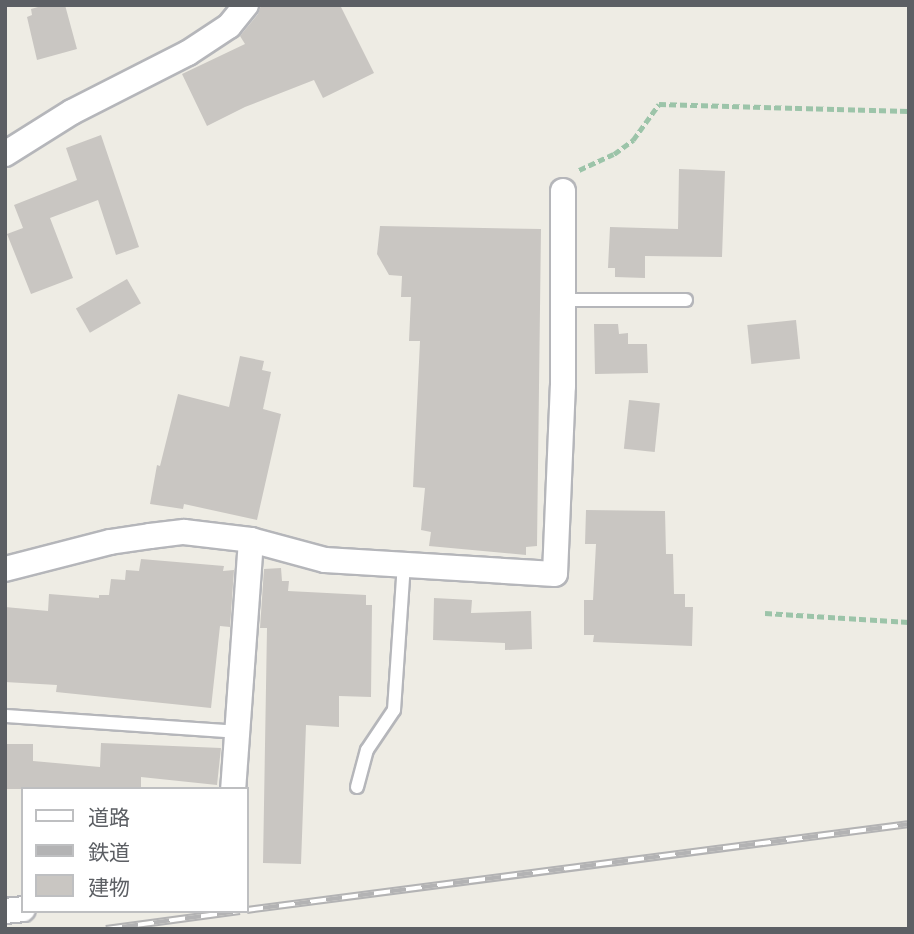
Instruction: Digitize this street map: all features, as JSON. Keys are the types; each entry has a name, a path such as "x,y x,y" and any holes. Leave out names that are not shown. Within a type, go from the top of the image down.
{"street":[{"path":"5,154 72,112 188,53 229,26 246,5"},
{"path":"5,569 110,542 184,532 251,540 325,560 555,574 563,386 562,191"},
{"path":"233,787 251,540"}],"lane":[{"path":"562,300 686,300"},
{"path":"357,786 367,750 394,710 404,564"},
{"path":"5,716 237,732"}],"path":[{"path":"562,191 578,171 614,154 633,140 659,104 909,111"},
{"path":"765,613 909,622"}],"building":[{"path":"45,5 65,5 77,49 37,60 27,17 32,15 31,9"},
{"path":"261,5 340,5 374,73 323,98 314,80 245,107 207,126 182,74 245,44 240,36 258,14"},
{"path":"101,135 139,247 116,255 98,200 50,218 73,278 31,294 7,234 23,228 14,205 77,180 66,148"},
{"path":"679,169 725,171 722,257 645,256 645,278 615,277 615,268 608,268 610,227 678,229"},
{"path":"380,226 541,229 537,546 526,547 526,555 429,546 431,532 421,530 425,488 413,487 420,341 409,341 411,297 401,297 402,276 389,275 377,254"},
{"path":"127,279 141,303 90,333 76,308"},
{"path":"796,320 800,359 751,364 747,325"},
{"path":"594,324 618,324 619,334 628,333 628,344 647,344 648,373 595,374"},
{"path":"240,356 264,361 262,370 271,372 263,409 281,414 257,520 184,504 183,509 150,504 157,465 160,466 178,394 229,407"},
{"path":"629,400 660,403 655,452 624,449"},
{"path":"586,510 665,511 666,554 673,554 674,594 685,594 685,607 693,607 692,646 593,642 594,635 584,635 584,600 593,600 596,544 585,544"},
{"path":"141,559 224,566 223,571 234,570 230,627 220,626 211,708 56,692 57,685 5,682 5,607 48,611 49,594 99,598 99,595 109,595 111,579 125,580 126,570 139,571"},
{"path":"281,568 282,581 289,581 288,591 366,595 366,605 372,605 371,697 339,696 339,727 306,725 301,864 263,863 267,628 260,628 264,569"},
{"path":"434,598 472,600 471,613 531,611 532,649 505,650 505,643 433,640"},
{"path":"101,743 221,748 217,785 141,777 141,787 5,789 5,744 33,744 33,761 100,767"}],"railway":[{"path":"248,910 909,824"},
{"path":"106,929 225,913"}]}
